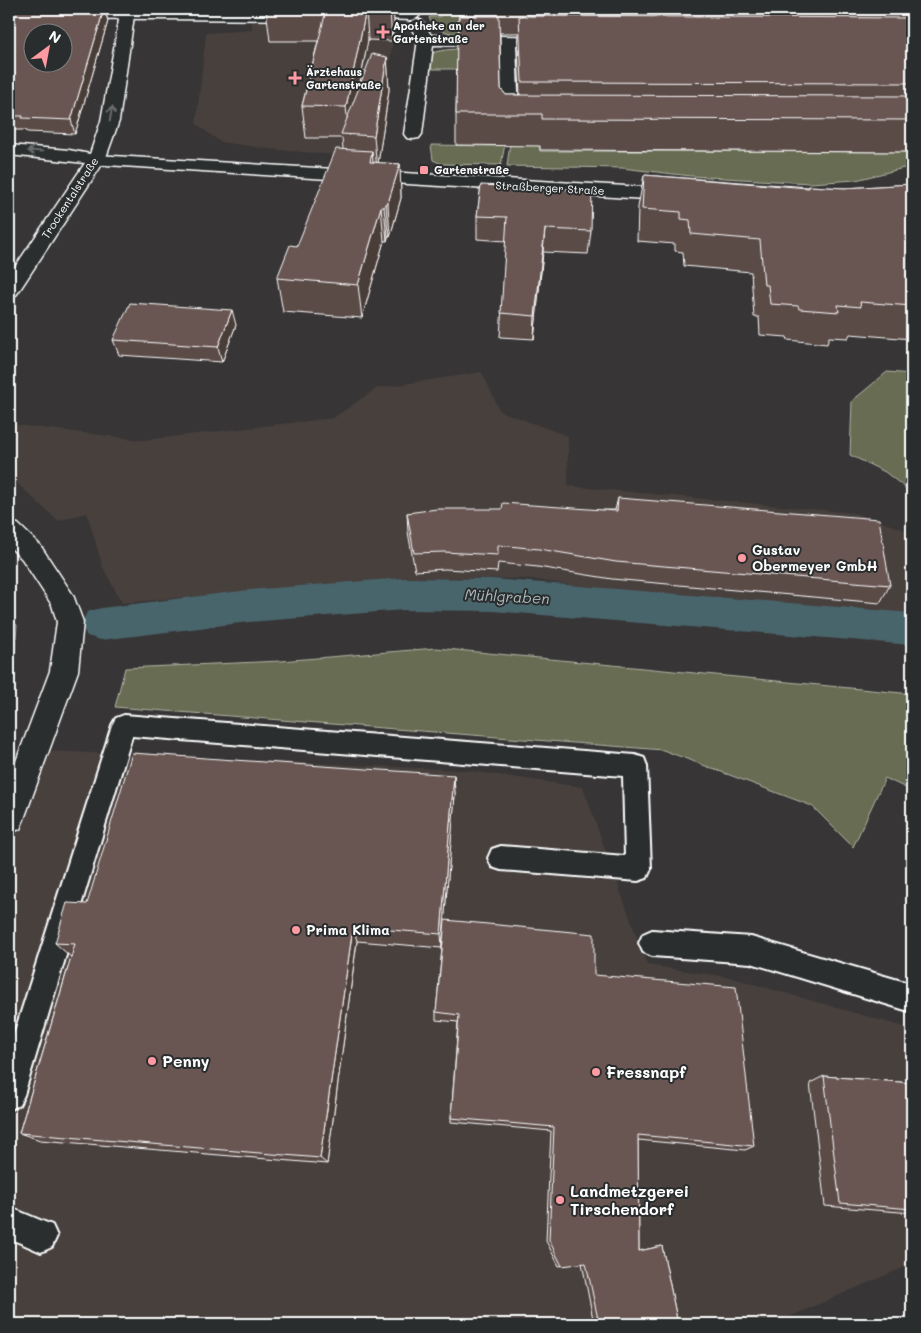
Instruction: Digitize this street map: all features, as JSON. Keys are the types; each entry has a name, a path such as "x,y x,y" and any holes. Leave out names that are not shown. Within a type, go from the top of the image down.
{"street":[{"name":"Trockentalstraße","path":"9,292 96,160 105,139 110,120 128,12"},
{"path":"9,13 239,12 322,15"},
{"path":"341,15 412,12 426,40 413,134"},
{"path":"426,40 570,40"},
{"path":"508,40 510,139"},
{"path":"511,120 536,120"},
{"name":"Straßberger Straße","path":"9,150 69,154 96,160"},
{"name":"Straßberger Straße","path":"9,165 31,166 96,160 696,196"},
{"path":"9,531 31,552 64,602 70,622 64,671 9,819"}],"lane":[{"path":"9,1095 124,726 635,766 638,869 501,858"},
{"path":"652,943 751,950 912,998"},
{"path":"9,1223 41,1236"}],"shaded area":[{"name":"Ärztehaus Gartenstraße","path":"252,22 391,22 395,24 378,159 269,149 220,142 196,124 206,33 252,30"},
{"path":"482,372 500,411 568,436 568,486 855,513 912,532 912,620 873,620 617,592 530,579 404,578 122,603 103,568 87,513 58,521 9,476 9,424 143,440 333,418 377,388"},
{"path":"9,749 464,770 583,787 647,965 729,977 912,1029 912,1264 773,1324 9,1324"}],"green space":[{"path":"441,9 458,9 459,17 493,17 493,35 456,34 439,29 432,24 429,17 440,17"},
{"path":"454,49 498,49 503,51 503,75 456,69 426,69 429,54"},
{"path":"538,129 540,151 912,152 912,166 856,180 810,183 691,176 622,168 507,166 510,143"},
{"path":"506,139 501,165 442,164 433,160 431,145 495,146"},
{"path":"887,372 912,374 912,493 885,472 850,455 852,401"},
{"path":"9,619 17,625 15,652 9,673"},
{"path":"436,648 912,694 912,791 885,778 853,847 812,806 663,750 115,707 125,668 281,661"}],"building":[{"path":"9,9 104,9 71,120 22,118 23,116 9,116"},
{"path":"266,9 390,9 366,10 346,107 302,106 326,11"},
{"path":"459,16 499,16 501,89 506,95 912,96 912,120 542,119 542,114 456,114 457,32 459,32"},
{"path":"519,16 912,18 912,83 522,82"},
{"path":"372,54 387,57 374,136 341,134"},
{"path":"336,149 372,151 370,162 400,164 388,203 381,207 358,285 277,278 290,245 297,246"},
{"path":"644,175 809,188 809,186 845,188 912,184 912,306 860,302 861,307 838,305 839,312 799,309 798,306 770,304 768,285 764,285 760,240 691,234 690,220 681,219 681,212 642,209"},
{"path":"481,185 592,190 591,231 545,229 535,316 501,313 507,217 477,216"},
{"path":"130,303 232,310 218,347 113,340"},
{"path":"618,498 879,519 890,585 616,562 539,549 498,545 498,555 444,552 414,553 407,513 437,509 502,509 503,503 617,511"},
{"path":"132,753 454,775 441,934 353,927 320,1158 19,1133 75,944 55,943 67,903 87,904"},
{"name":"Fressnapf","path":"445,920 594,934 594,975 736,987 754,1146 638,1135 639,1251 662,1246 678,1324 599,1324 586,1263 562,1266 549,1240 554,1127 451,1118 459,1015 436,1012"},
{"path":"824,1076 912,1083 912,1209 840,1203"}],"waterway":[{"name":"Mühlgraben","path":"101,624 249,606 403,594 492,595 912,629"}],"place":[{"name":"Apotheke an der Gartenstraße","path":"383,32"},
{"name":"Ärztehaus Gartenstraße","path":"295,78"},
{"name":"Gartenstraße","path":"424,170"},
{"name":"Gustav Obermeyer GmbH","path":"742,558"},
{"name":"Prima Klima","path":"296,930"},
{"name":"Penny","path":"152,1061"},
{"name":"Fressnapf","path":"596,1072"},
{"name":"Landmetzgerei Tirschendorf","path":"560,1200"}]}
